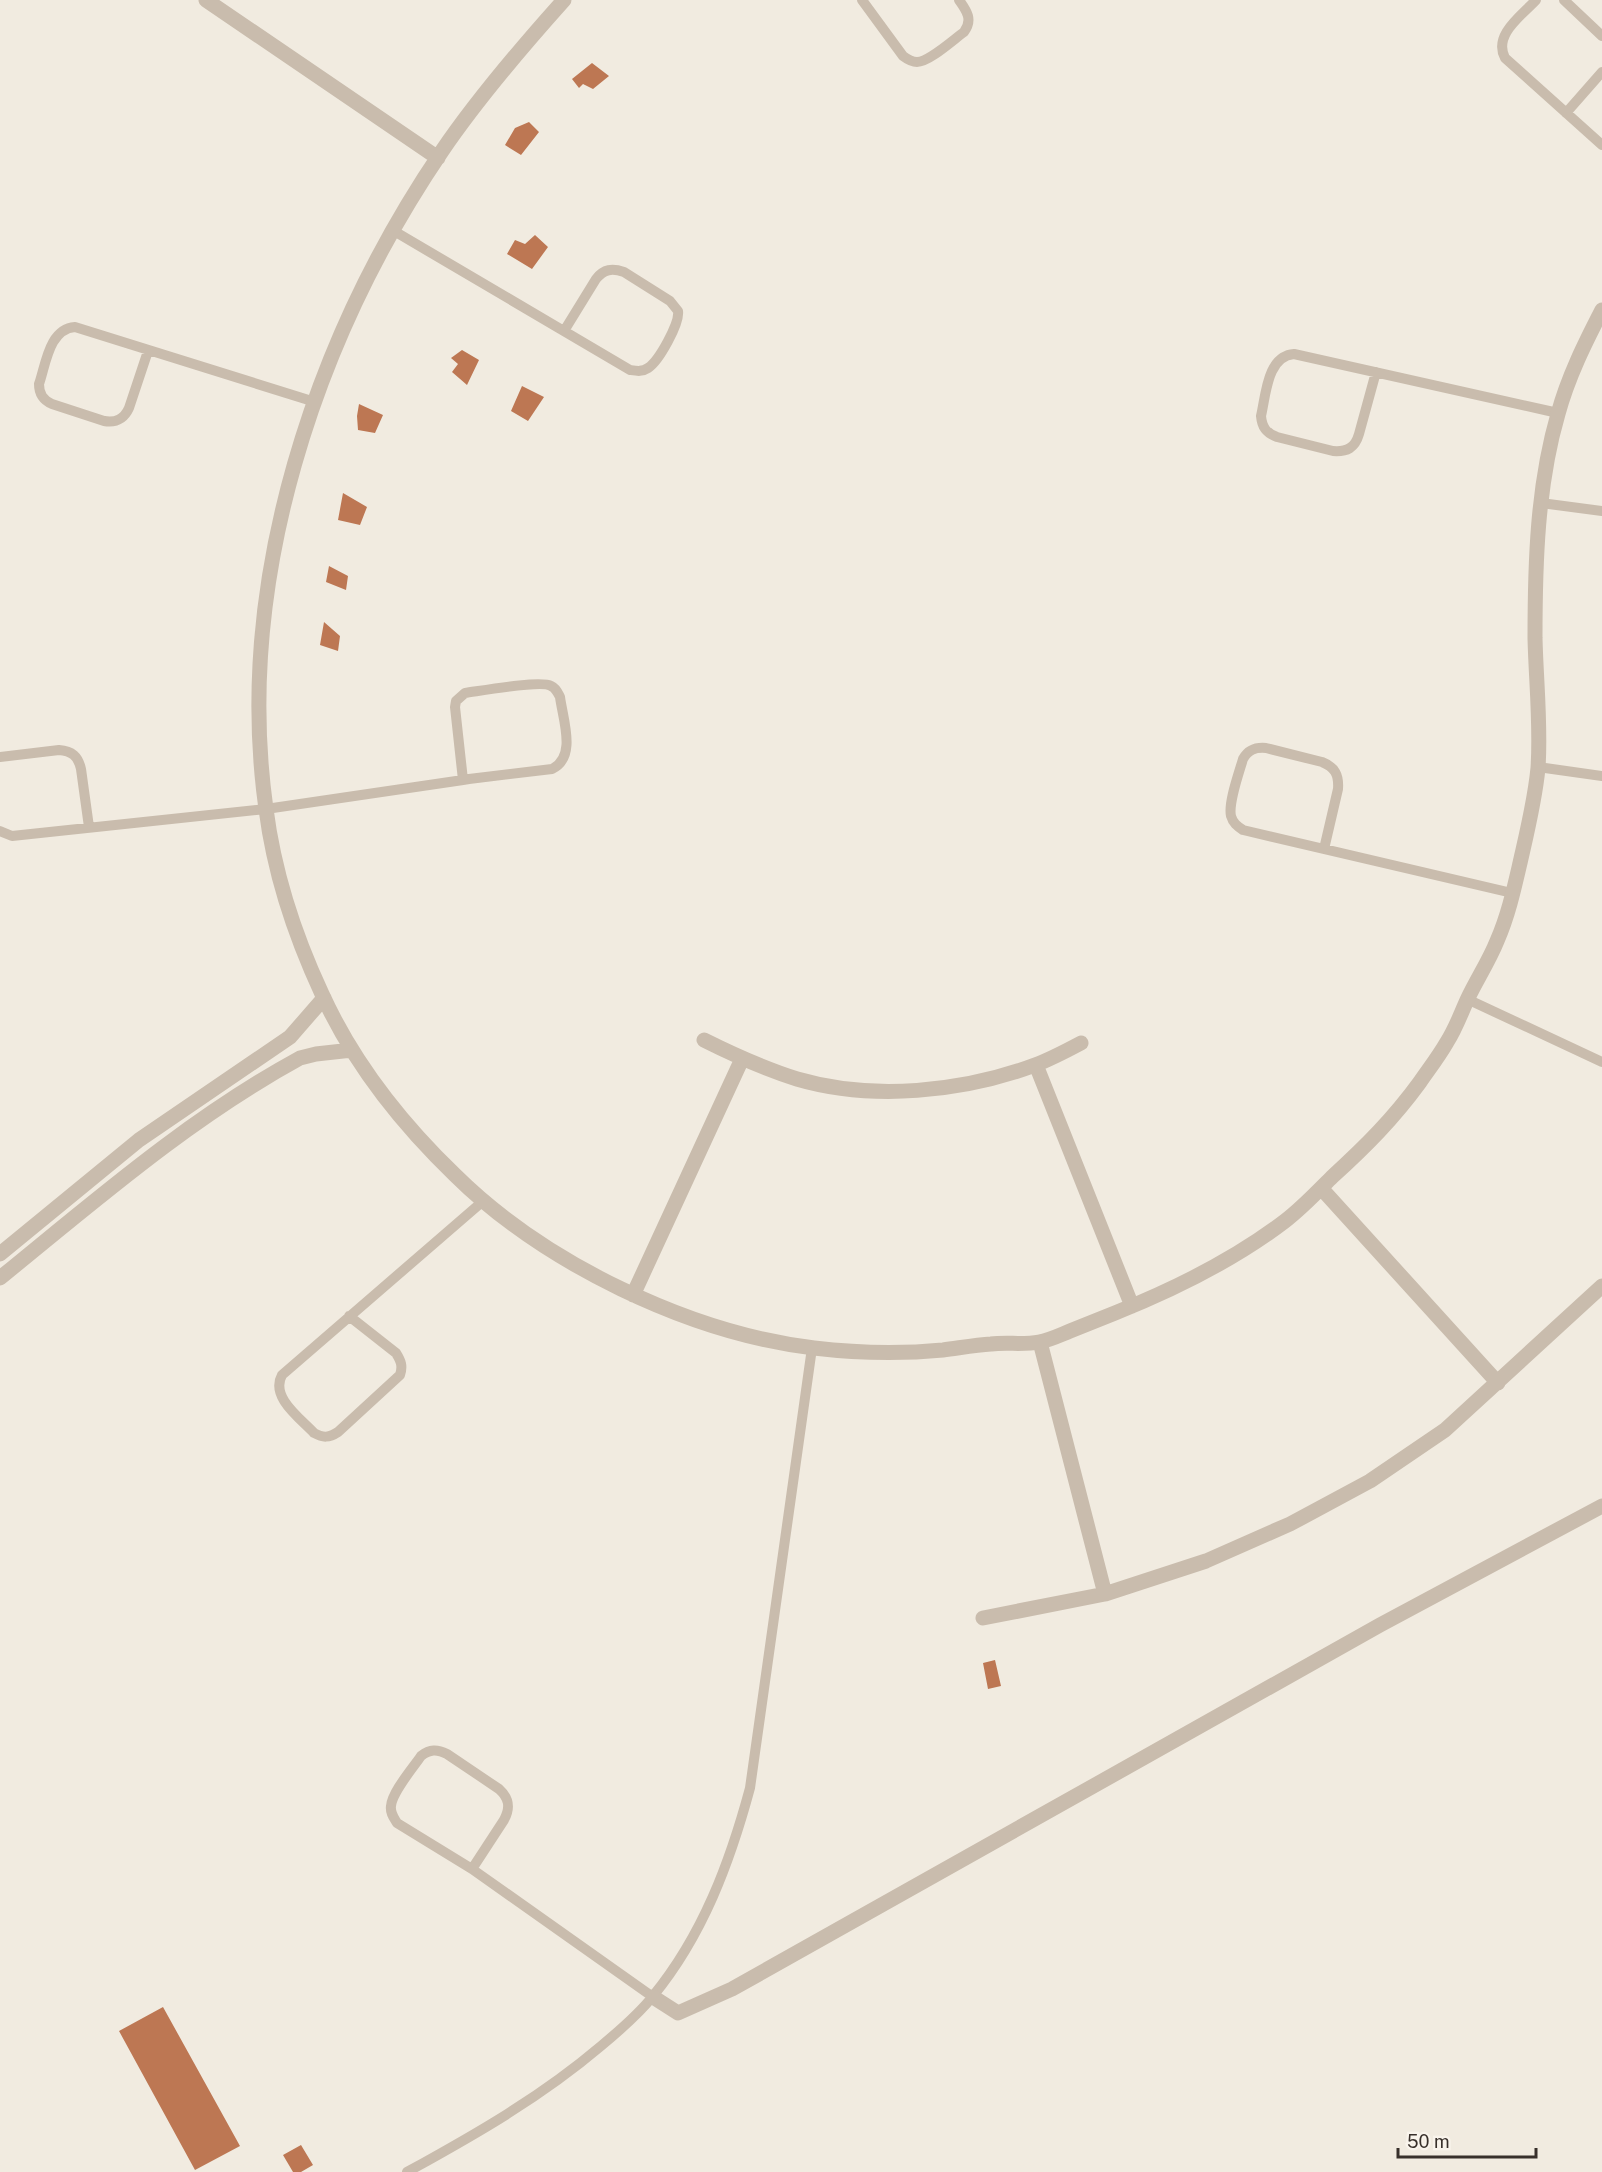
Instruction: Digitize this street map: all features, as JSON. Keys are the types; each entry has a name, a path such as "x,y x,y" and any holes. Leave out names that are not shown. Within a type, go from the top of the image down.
{"street":[{"path":"206,0 226,5 438,158"},
{"path":"564,0 473,108 438,158 394,231 338,343 315,402 289,480 272,561 266,608 262,644 259,726 266,809 279,873 298,937 324,998 352,1050 380,1091 411,1130 482,1202 528,1236 579,1268 691,1318 751,1336 813,1348 874,1352 925,1351 996,1343 1040,1342 1188,1281 1241,1252 1292,1217 1379,1134 1417,1087 1450,1038 1467,999 1498,940 1512,893 1527,832 1538,767 1536,575 1541,503 1558,413 1578,358 1602,310"},
{"path":"0,1254 139,1140 290,1037 324,998"},
{"path":"704,1040 742,1059 799,1079 858,1090 899,1091 919,1091 979,1083 1036,1065 1081,1043"},
{"path":"0,1278 150,1156 216,1109 300,1058 352,1050"},
{"path":"633,1294 742,1059"},
{"path":"1036,1065 1132,1306"},
{"path":"240,1072 250,1088"},
{"path":"1321,1188 1498,1383"},
{"path":"983,1618 1105,1594 1206,1561 1290,1524 1370,1481 1445,1430 1602,1286"},
{"path":"1040,1342 1105,1594"},
{"path":"653,1997 678,2013 732,1989 1380,1625 1602,1506"}],"lane":[{"path":"862,0 903,57 918,63 926,60 964,33 968,27 969,14 959,0"},
{"path":"1536,0 1505,34 1501,42 1501,51 1505,58 1602,145"},
{"path":"1564,0 1602,36"},
{"path":"1566,112 1602,72"},
{"path":"394,231 630,370 638,372 652,364 678,323 678,311 670,301 624,272 617,269 609,270 601,273 564,331"},
{"path":"148,351 129,408 126,415 119,420 104,421 52,404 42,397 39,384 54,339 66,328 75,327 315,402"},
{"path":"1376,372 1356,443 1350,449 1342,452 1333,451 1277,437 1265,430 1261,416 1273,367 1285,354 1294,354 1376,372 1558,413"},
{"path":"1541,503 1602,511"},
{"path":"0,831 12,836 266,809 552,769 560,765 567,749 560,697 552,686 538,684 465,693 460,697 455,707 463,780"},
{"path":"1324,849 1338,789 1339,780 1336,772 1330,765 1323,762 1266,748 1259,747 1246,753 1231,808 1231,817 1235,825 1243,830 1324,849 1512,893"},
{"path":"0,757 59,750 74,754 81,769 89,827"},
{"path":"1538,767 1602,776"},
{"path":"1467,999 1602,1062"},
{"path":"349,1316 396,1353 402,1368 395,1382 338,1432 333,1436 320,1436 314,1433 282,1397 278,1390 278,1382 282,1375 349,1316 482,1202"},
{"path":"407,2172 528,2103 572,2071 597,2049 653,1997 686,1949 713,1898 735,1844 750,1788 813,1348"},
{"path":"472,1869 508,1812 505,1795 447,1754 434,1750 427,1752 421,1756 393,1798 390,1807 392,1816 398,1823 472,1869 653,1997"}],"building":[{"path":"592,63 609,76 593,89 583,84 579,88 572,79"},
{"path":"529,122 539,132 521,155 505,145 515,128"},
{"path":"535,235 548,247 532,269 507,254 515,240 525,244"},
{"path":"462,350 479,360 467,385 452,372 458,364 451,358"},
{"path":"522,386 544,397 528,421 511,411"},
{"path":"359,404 383,415 375,433 358,430"},
{"path":"343,493 367,507 360,525 338,520"},
{"path":"329,566 348,576 346,590 326,582"},
{"path":"324,622 340,636 338,651 320,645"},
{"path":"995,1660 1001,1686 988,1689 983,1663"},
{"path":"163,2007 240,2146 195,2170 119,2031"},
{"path":"301,2145 313,2165 301,2172 293,2172 283,2155"}]}
